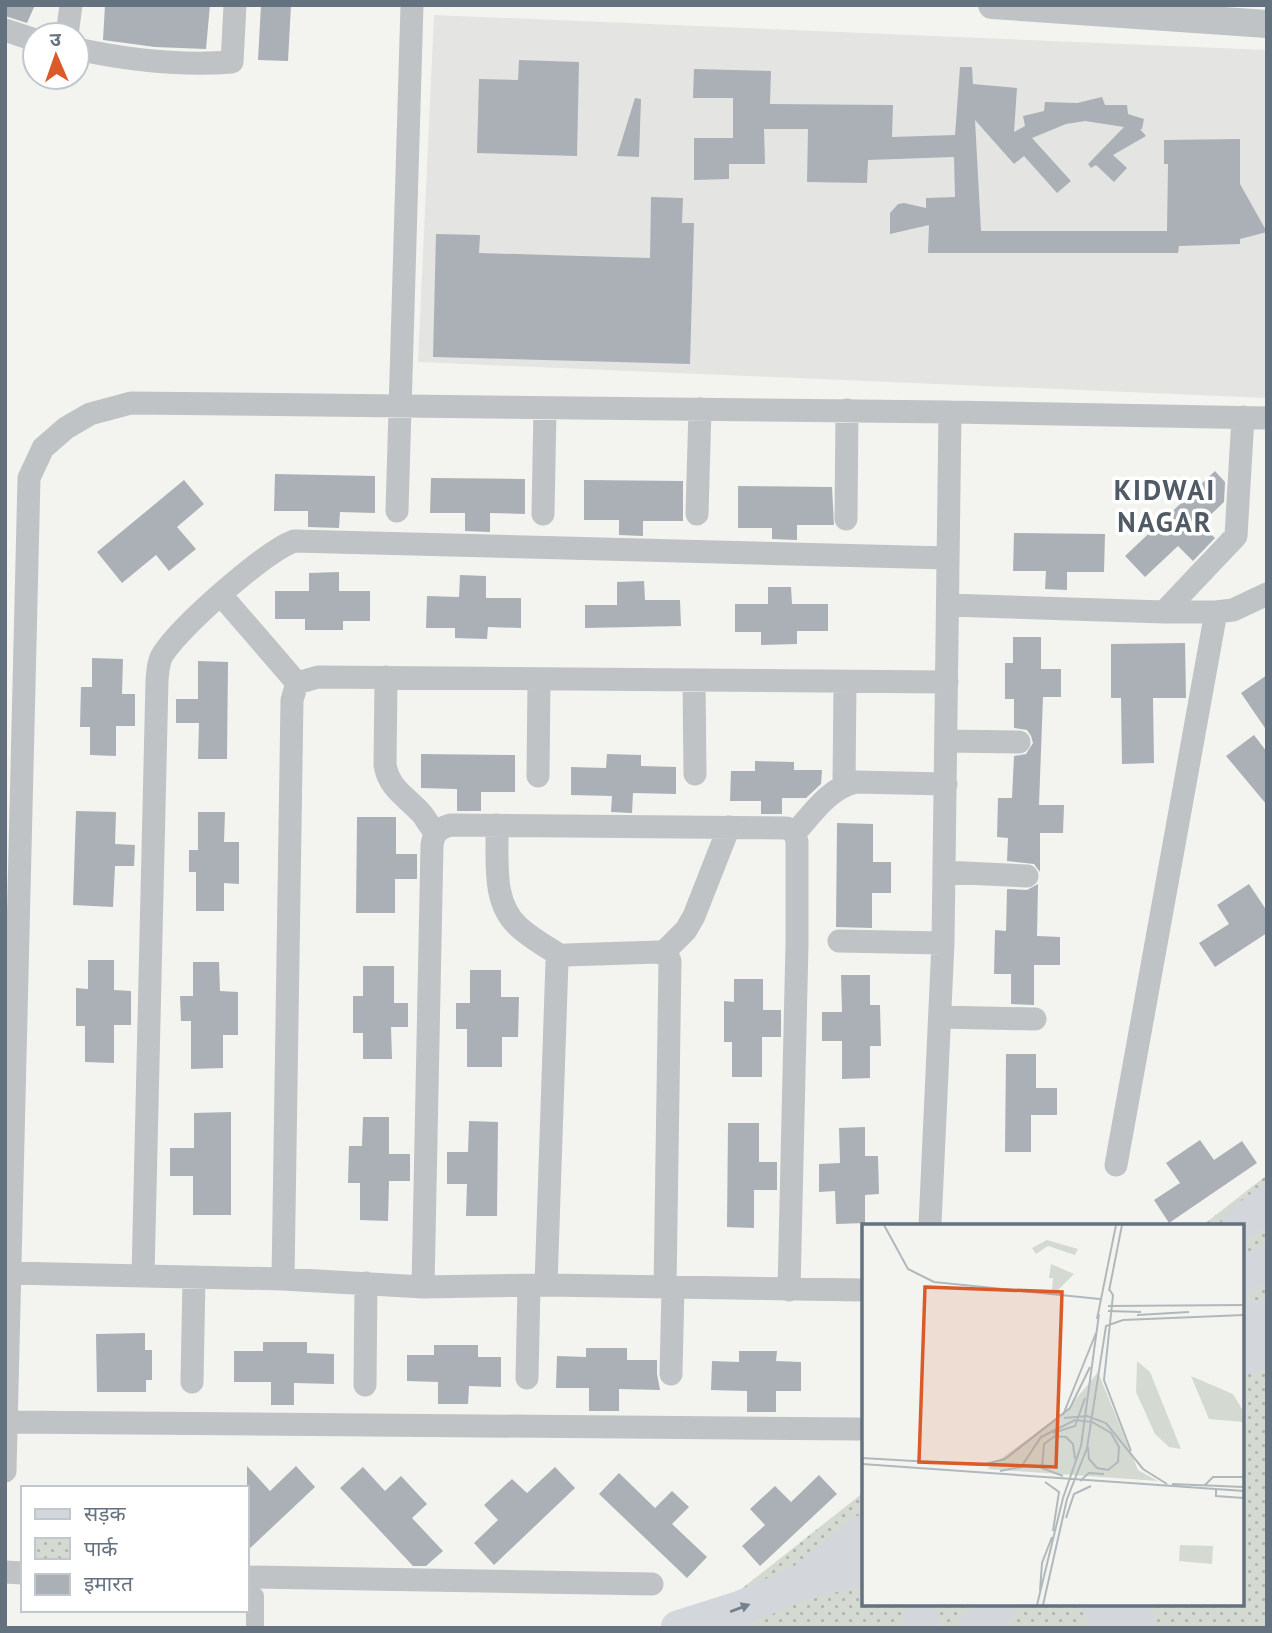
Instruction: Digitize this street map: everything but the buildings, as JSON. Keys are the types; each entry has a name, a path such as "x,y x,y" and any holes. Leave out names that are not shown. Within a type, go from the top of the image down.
{"main road":[{"path":"1244,1277 1267,1261"},
{"path":"1244,1324 1267,1316"},
{"path":"1244,1357 1267,1350"},
{"path":"801,1583 862,1534"},
{"path":"678,1628 741,1608 801,1583 862,1568"},
{"path":"920,1605 920,1628"},
{"path":"976,1628 1000,1605"},
{"path":"1100,1605 1107,1628"},
{"path":"1133,1605 1140,1628"}],"street":[{"path":"91,52 131,60 200,64 232,62 236,5"},
{"path":"397,511 412,5"},
{"path":"992,5 1111,9 1263,19"},
{"path":"5,1471 10,1273 9,1153 25,724 29,478 43,448 58,435 90,414 131,403 847,410 1267,418"},
{"path":"543,513 545,408"},
{"path":"697,514 700,409"},
{"path":"846,519 847,410"},
{"path":"930,1224 943,943 950,412"},
{"path":"1164,612 1236,536 1243,417"},
{"path":"143,1276 157,680 161,657 176,636 221,595 279,547 294,541 948,558"},
{"path":"948,605 1216,612 1233,610 1267,594"},
{"path":"221,595 298,683"},
{"path":"1116,1165 1216,612"},
{"path":"298,683 318,677 947,682"},
{"path":"386,677 387,779 436,832"},
{"path":"538,776 539,679"},
{"path":"694,680 695,774"},
{"path":"844,785 845,681"},
{"path":"284,1279 292,700 298,683"},
{"path":"5,712 25,724"},
{"path":"946,741 1019,742"},
{"path":"795,833 832,792 844,785 856,782 946,784"},
{"path":"423,1286 432,845 436,832 441,827 451,825 729,827 787,828 795,833 797,842 789,1290"},
{"path":"497,825 499,894 503,907 521,930 561,956 663,953 686,930 694,916 729,827"},
{"path":"944,872 1027,876"},
{"path":"839,941 943,943"},
{"path":"663,953 670,961 671,1374"},
{"path":"527,1378 538,1285 555,967 561,956"},
{"path":"940,1017 1035,1019"},
{"path":"10,1273 284,1279 423,1286 862,1290"},
{"path":"192,1382 194,1277"},
{"path":"365,1385 366,1283"},
{"path":"6,1422 859,1429"},
{"path":"255,1628 251,1586 652,1584"}],"shaded area":[{"path":"434,15 1267,50 1267,398 418,362"}],"green space":[{"path":"1267,1175 1267,1628 692,1628 862,1494 862,1605 1244,1605 1244,1224 1204,1224"}],"district":[{"name":"KIDWAI NAGAR","path":"1165,506"}]}
